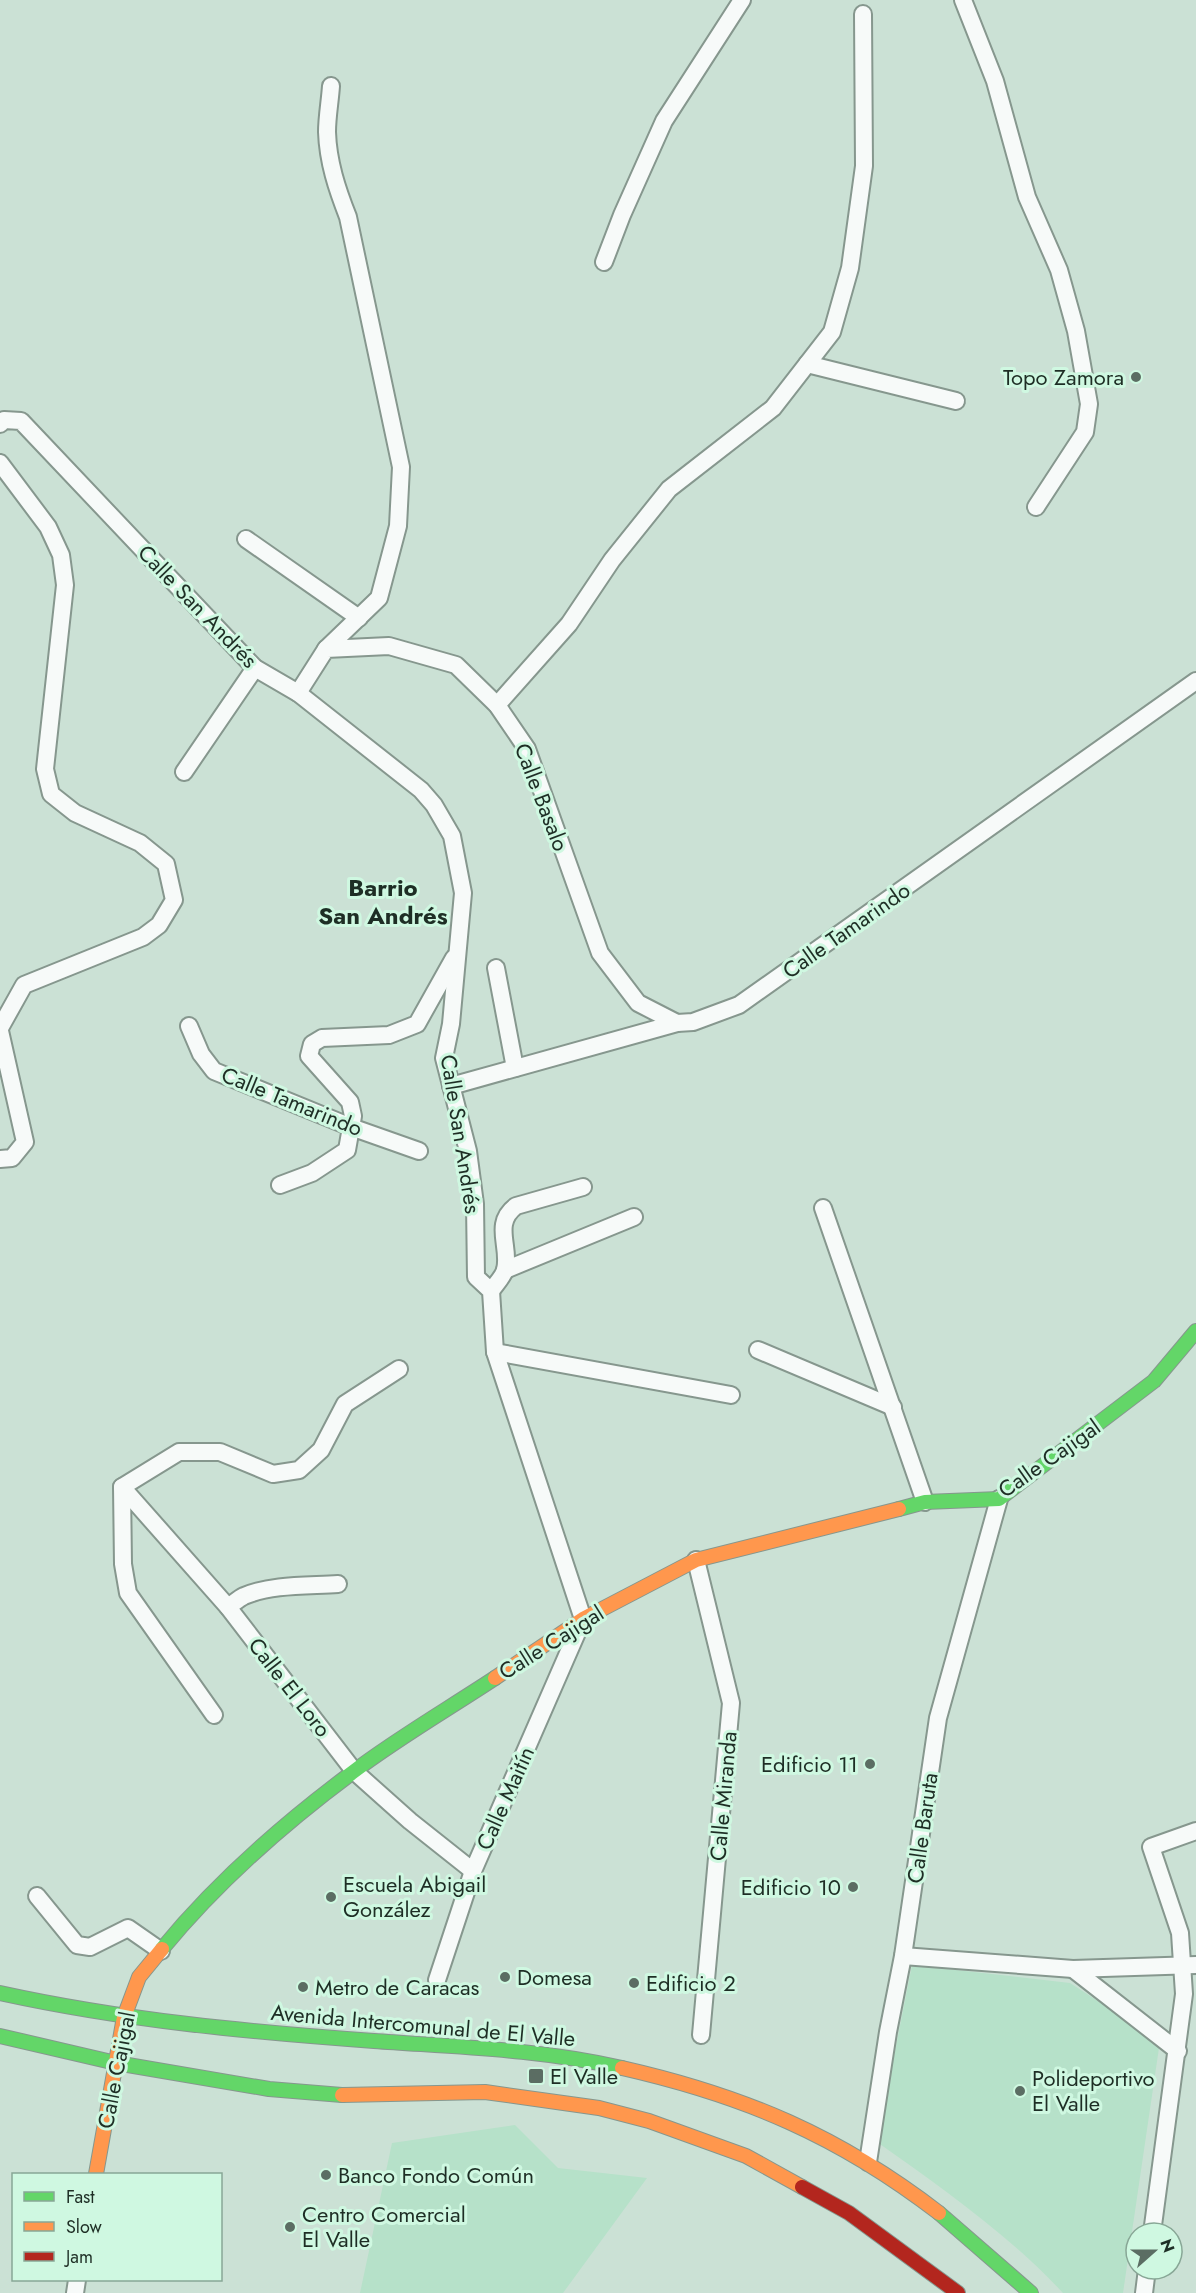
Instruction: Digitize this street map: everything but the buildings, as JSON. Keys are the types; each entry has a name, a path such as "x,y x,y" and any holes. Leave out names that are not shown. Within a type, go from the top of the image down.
{"main road":[{"name":"Calle Cajigal","path":"96,2173 124,2017 139,1977 194,1910 275,1834 354,1771 583,1619 696,1560 925,1502 999,1498 1154,1381 1196,1331"},
{"name":"Avenida Intercomunal de El Valle","path":"0,1993 124,2017 170,2023 530,2052 642,2072 760,2109 868,2162 948,2220 1031,2293"},
{"path":"0,2036 116,2063 269,2089 346,2096 486,2092 599,2108 649,2121 746,2156 849,2212 958,2293"}],"street":[{"path":"604,262 622,215 664,121 742,0"},
{"path":"963,0 995,81 1027,197 1059,270 1076,331 1089,404 1085,432 1036,507"},
{"path":"497,705 569,624 612,560 669,489 773,408 832,333 850,268 864,166 863,14"},
{"path":"298,693 326,649 379,598 398,526 401,467 348,218 335,184 331,165 327,132 331,86"},
{"path":"807,364 956,401"},
{"name":"Calle San Andrés","path":"0,424 3,420 21,421 255,668 298,693 421,790 445,822 454,843 463,893 451,1024 444,1058 468,1151 475,1204 476,1277 491,1291 495,1352 583,1619"},
{"path":"0,463 48,527 61,555 65,585 45,769 51,794 75,813 140,843 166,864 174,900 159,925 143,938 24,985 0,1030 25,1142 12,1158 0,1159"},
{"path":"246,539 358,618"},
{"name":"Calle Basalo","path":"326,649 389,646 456,665 497,705 527,748 600,953 638,1003 677,1023"},
{"path":"184,772 255,668"},
{"name":"Calle Tamarindo","path":"451,1086 677,1023 693,1022 739,1005 1196,681"},
{"path":"280,1185 312,1173 348,1150 353,1116 350,1102 309,1056 312,1044 322,1038 389,1035 417,1024 456,955"},
{"path":"496,968 515,1068"},
{"name":"Calle Tamarindo","path":"189,1026 201,1053 214,1071 351,1127 419,1151"},
{"path":"505,1270 504,1221 509,1212 516,1206 583,1186"},
{"path":"823,1208 925,1502"},
{"path":"491,1291 505,1270 634,1217"},
{"path":"758,1350 893,1407"},
{"path":"495,1352 731,1395"},
{"path":"214,1715 128,1593 123,1564 122,1487 179,1452 220,1452 273,1474 299,1470 321,1450 345,1404 399,1369"},
{"name":"Calle El Loro","path":"122,1487 228,1607 354,1771 410,1821 473,1871"},
{"name":"Calle Baruta","path":"868,2162 888,2032 903,1956 938,1718 999,1498"},
{"name":"Calle Miranda","path":"696,1560 731,1703 701,2035"},
{"path":"228,1607 243,1596 261,1591 338,1584"},
{"name":"Calle Maitín","path":"437,1980 473,1871 583,1619"},
{"path":"1154,2221 1189,1965 1151,1847 1196,1831"},
{"path":"37,1896 78,1945 90,1947 128,1929 161,1951"},
{"path":"903,1956 1073,1969 1189,1965"},
{"path":"1073,1969 1178,2051"}],"green space":[{"name":"Polideportivo El Valle","path":"912,1965 1070,1983 1160,2041 1134,2221 1124,2221 1123,2293 1063,2293 998,2232 877,2142"},
{"path":"515,2125 558,2168 647,2178 563,2293 360,2293 392,2143"}],"traffic: fast":[{"path":"899,1509 925,1502 999,1499 1154,1381 1196,1331"},
{"path":"162,1949 228,1877 301,1812 388,1747 495,1678"},
{"path":"0,1993 93,2011 186,2024 529,2053 622,2068"},
{"path":"0,2036 116,2063 269,2089 342,2095"},
{"path":"939,2213 1031,2293"}],"traffic: slow":[{"path":"495,1678 583,1619 696,1560 899,1509"},
{"path":"96,2173 124,2017 139,1977 162,1949"},
{"path":"622,2068 709,2092 789,2122 865,2162 939,2213"},
{"path":"342,2095 485,2092 599,2108 649,2121 746,2156 802,2187"}],"traffic: jam":[{"path":"802,2187 849,2213 958,2293"}],"place":[{"name":"Topo Zamora","path":"1136,377"},
{"name":"Edificio 11","path":"870,1764"},
{"name":"Edificio 10","path":"853,1887"},
{"name":"Escuela Abigail González","path":"331,1897"},
{"name":"Domesa","path":"505,1977"},
{"name":"Edificio 2","path":"634,1983"},
{"name":"Metro de Caracas","path":"303,1987"},
{"name":"El Valle","path":"536,2076"},
{"name":"Polideportivo El Valle","path":"1020,2091"},
{"name":"Banco Fondo Común","path":"326,2175"},
{"name":"Centro Comercial El Valle","path":"290,2227"}],"district":[{"name":"Barrio San Andrés","path":"383,901"}]}
